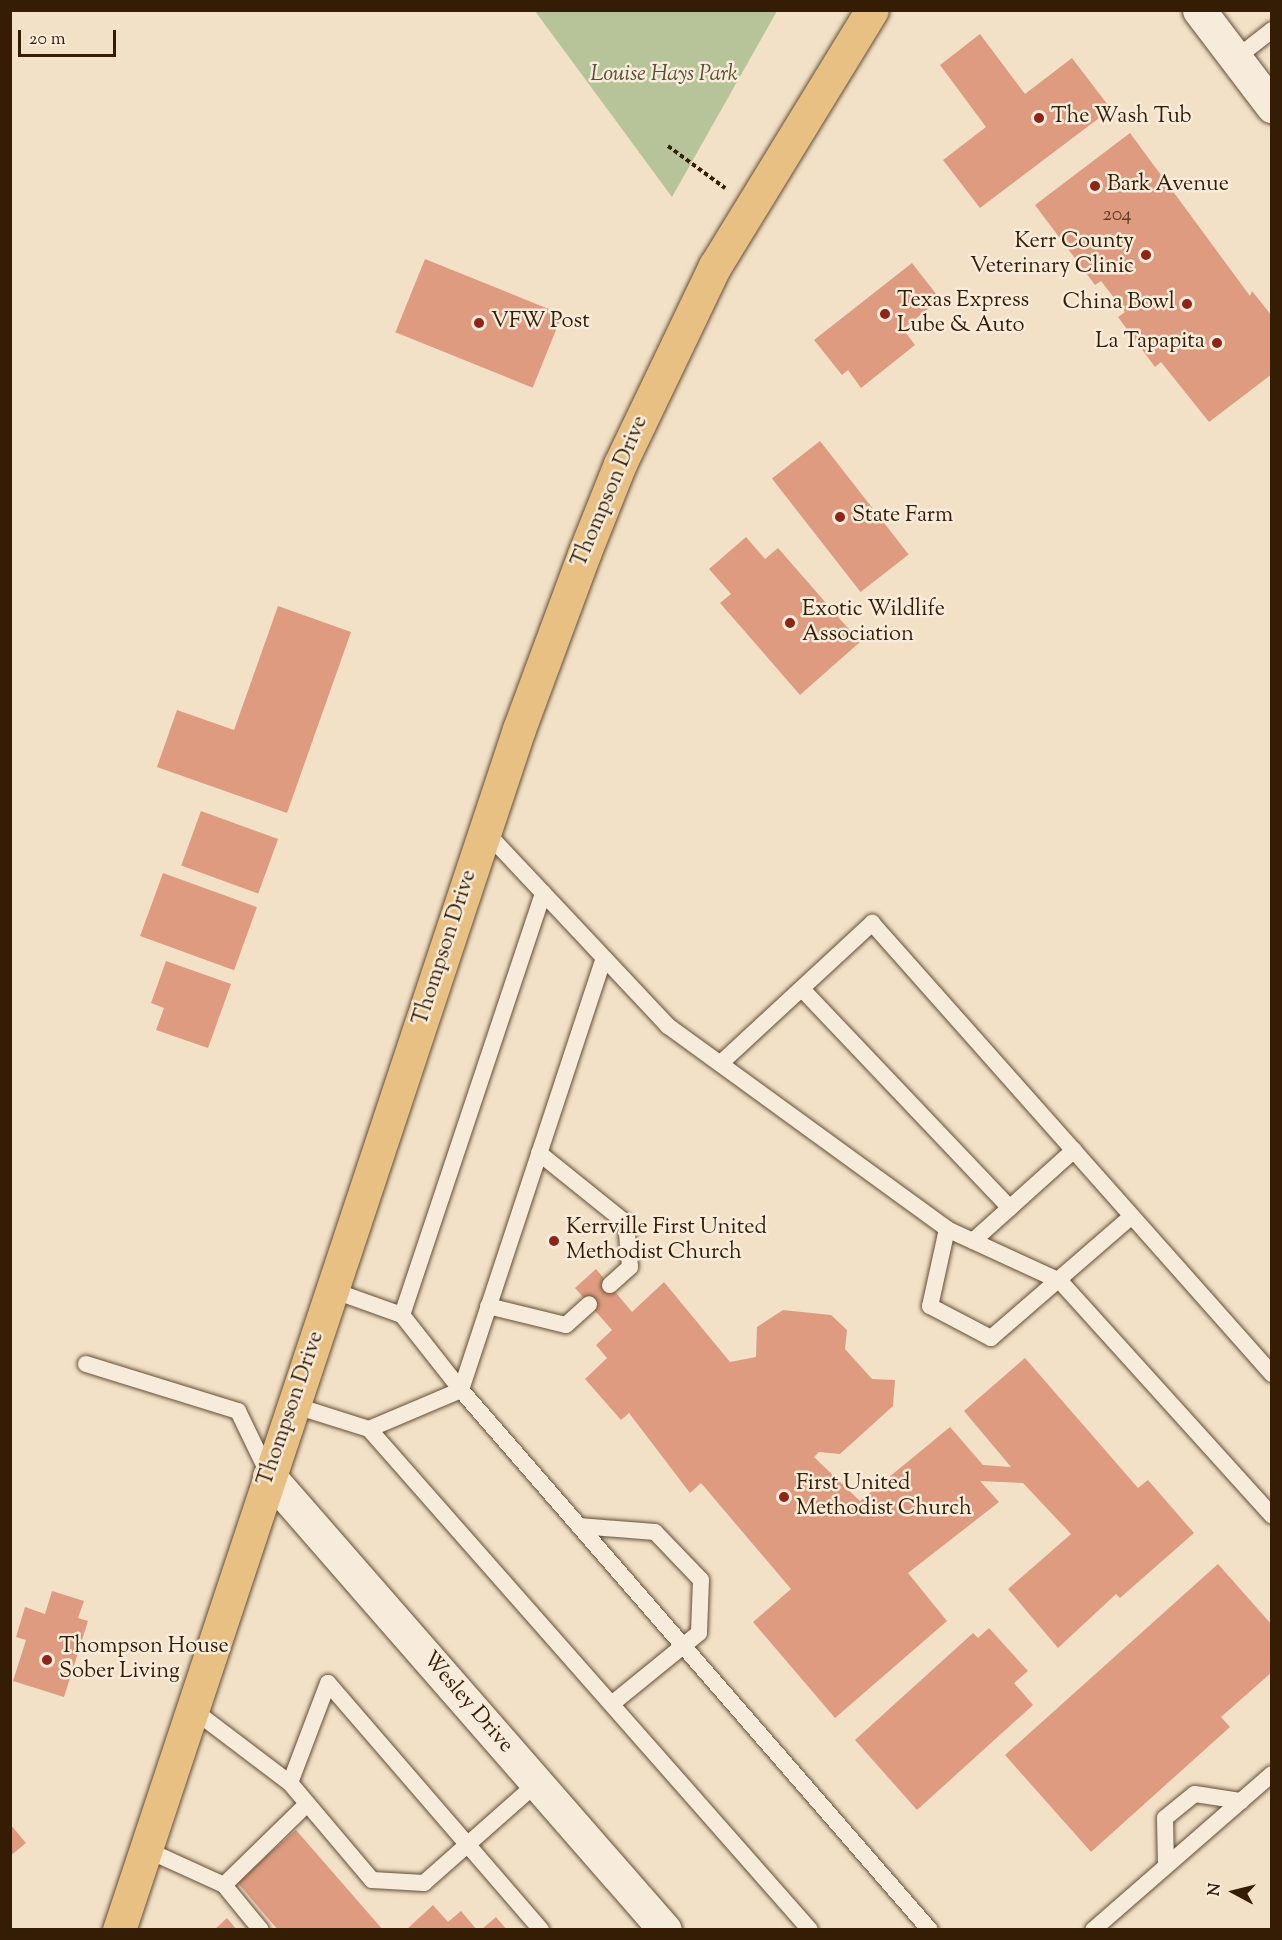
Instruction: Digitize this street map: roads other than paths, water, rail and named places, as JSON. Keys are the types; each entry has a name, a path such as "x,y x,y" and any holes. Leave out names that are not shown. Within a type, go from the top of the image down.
{"main road":[{"name":"Thompson Drive","path":"118,1929 551,639 635,433 715,266 872,10"}],"street":[{"path":"1199,10 1272,106"},
{"name":"Wesley Drive","path":"269,1476 537,1783 652,1925"}],"lane":[{"path":"1235,59 1272,30"},
{"path":"485,831 603,960 668,1026 722,1062 947,1229 1060,1281 1272,1516"},
{"path":"402,1315 543,893"},
{"path":"722,1062 873,923 1272,1374"},
{"path":"369,1429 461,1390 603,960"},
{"path":"802,989 1010,1208"},
{"path":"973,1241 1074,1150"},
{"path":"539,1153 626,1223 630,1267 610,1285"},
{"path":"947,1229 930,1306 991,1338 1060,1281 1132,1216"},
{"path":"332,1290 402,1315 461,1390 930,1929"},
{"path":"488,1306 566,1325 589,1304"},
{"path":"86,1364 238,1411 269,1476"},
{"path":"293,1405 369,1429 614,1703 810,1929"},
{"path":"579,1526 655,1532 701,1580 699,1633 614,1703"},
{"path":"290,1783 328,1683 541,1929"},
{"path":"192,1709 290,1783 372,1880 424,1883 537,1783"},
{"path":"1093,1929 1272,1774"},
{"path":"1166,1866 1165,1818 1195,1794 1241,1801"},
{"path":"224,1885 307,1804"},
{"path":"145,1849 224,1885 261,1929"}],"place":[{"name":"The Wash Tub","path":"1039,118"},
{"name":"Bark Avenue","path":"1095,186"},
{"name":"Kerr County Veterinary Clinic","path":"1146,255"},
{"name":"China Bowl","path":"1187,304"},
{"name":"Texas Express Lube & Auto","path":"885,314"},
{"name":"VFW Post","path":"479,323"},
{"name":"La Tapapita","path":"1217,343"},
{"name":"State Farm","path":"840,517"},
{"name":"Exotic Wildlife Association","path":"790,623"},
{"name":"Kerrville First United Methodist Church","path":"554,1241"},
{"name":"First United Methodist Church","path":"784,1497"},
{"name":"Thompson House Sober Living","path":"47,1660"}],"park label":[{"name":"Louise Hays Park","path":"664,76"}]}
